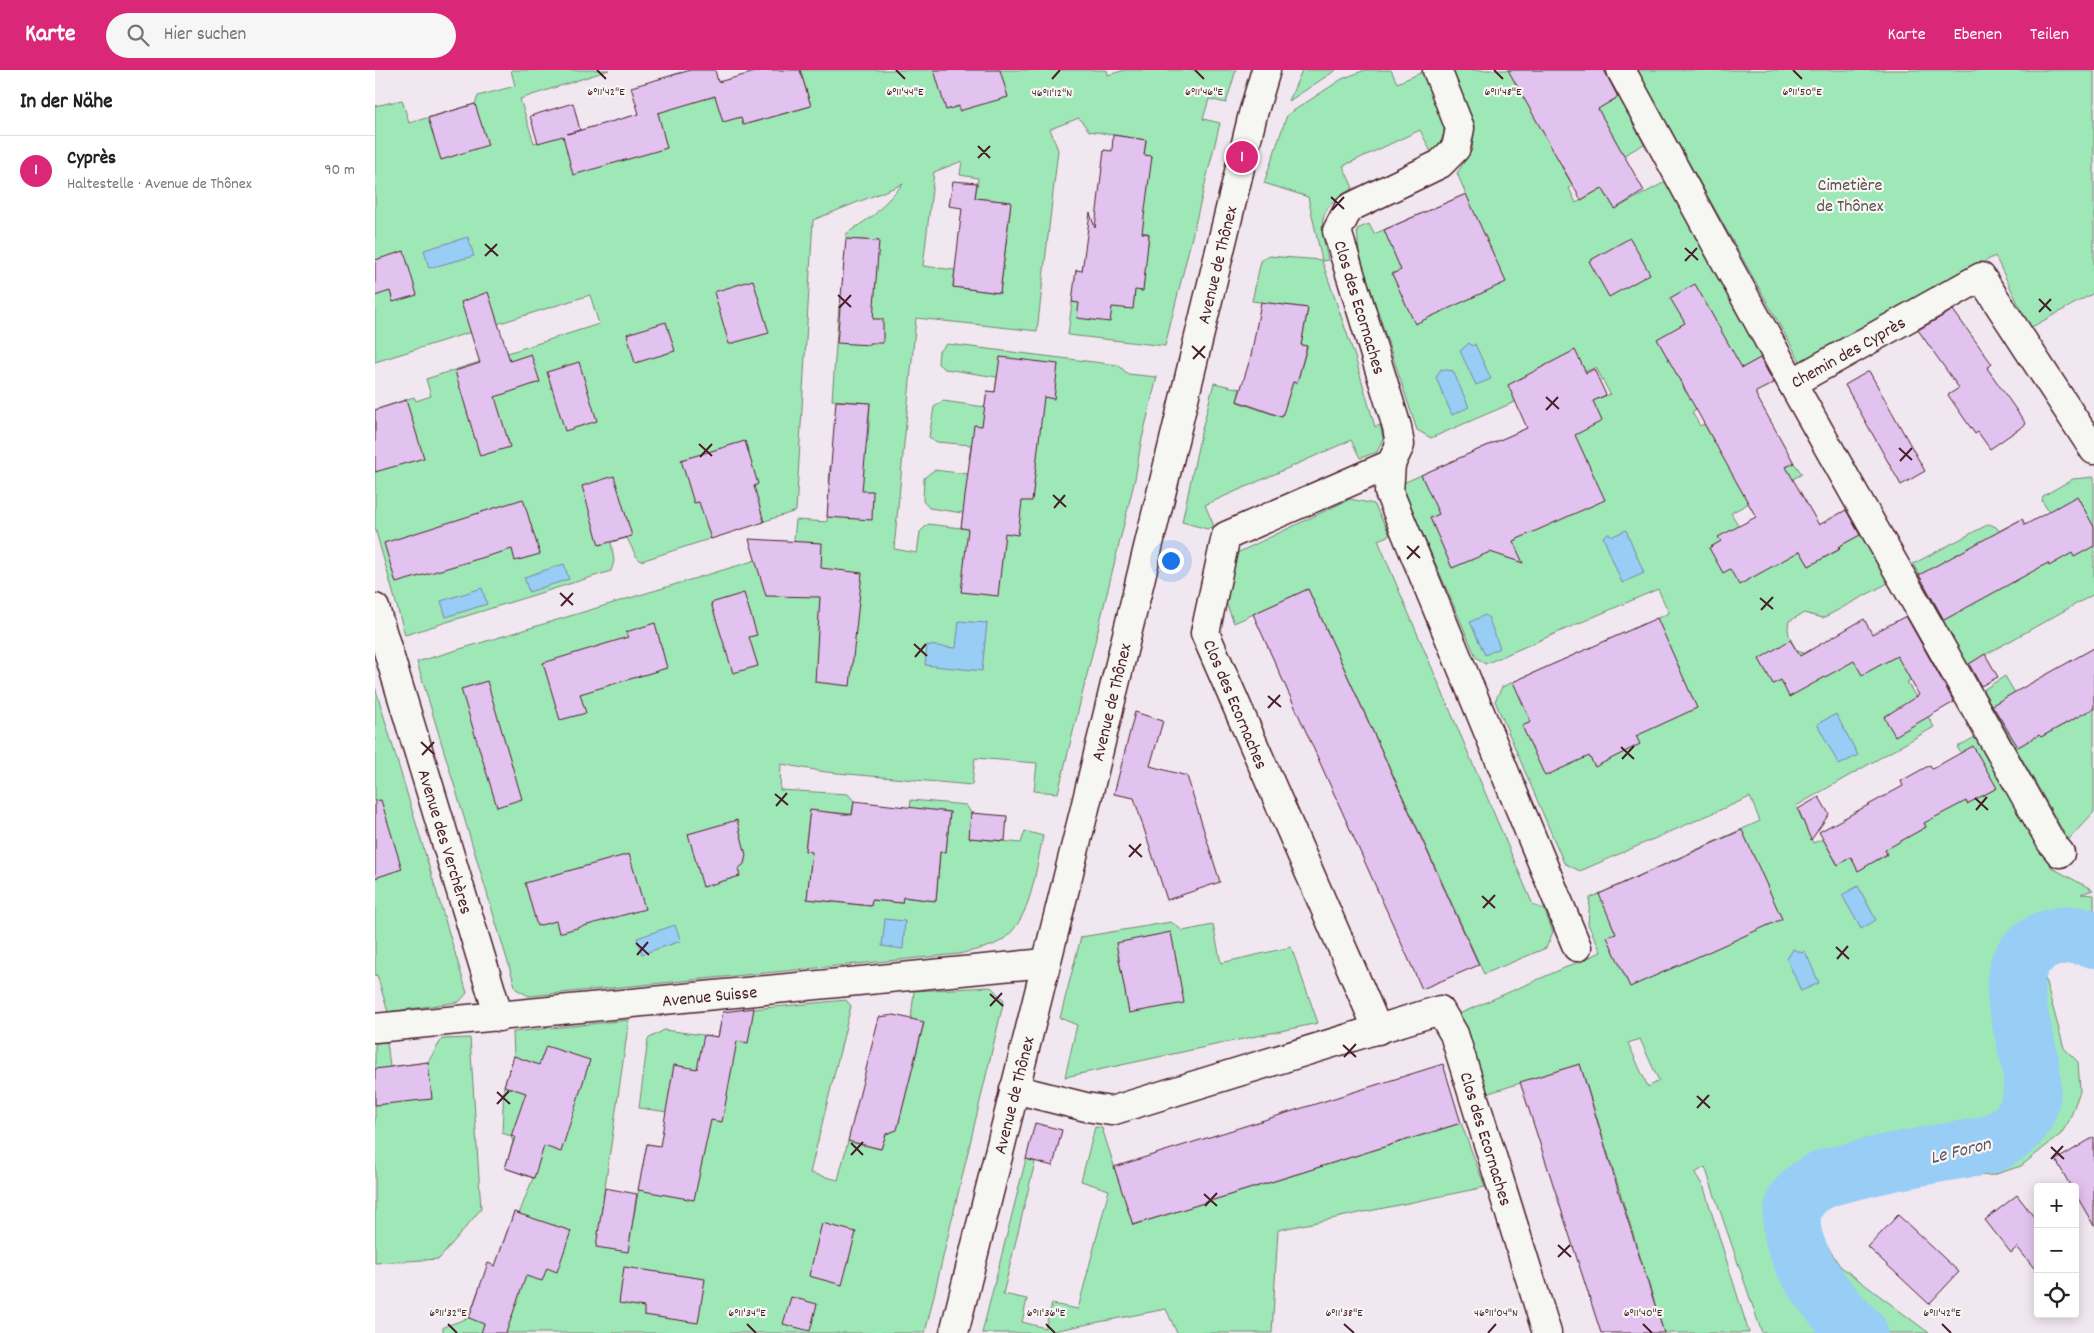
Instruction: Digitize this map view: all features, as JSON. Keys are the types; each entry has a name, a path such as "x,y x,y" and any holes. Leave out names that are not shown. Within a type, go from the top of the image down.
{"street":[{"name":"Avenue de Thônex","path":"954,1333 1251,121 1266,70"},
{"name":"Clos des Ecornaches","path":"1437,70 1460,128 1456,148 1440,164 1349,208 1337,231 1397,427 1400,445 1391,464 1389,492 1577,947"},
{"name":"Chemin des Cyprès","path":"1621,70 1793,383 1981,277 2094,450"},
{"path":"1793,383 2051,842 2060,854"},
{"name":"Clos des Ecornaches","path":"1379,1030 1205,632 1226,536 1391,464"},
{"name":"Avenue des Verchères","path":"375,608 499,1017"},
{"name":"Avenue Suisse","path":"375,1028 1045,963"},
{"name":"Clos des Ecornaches","path":"1014,1089 1087,1107 1111,1110 1440,1010 1454,1034 1547,1333"}],"green space":[{"path":"511,70 609,70 520,99 534,143 669,106 662,79 681,72 689,103 716,96 723,121 741,117 744,125 811,106 800,70 1107,70 1108,75 1125,70 1236,70 1226,103 1209,99 1203,119 1220,123 1165,346 1068,335 1072,302 1119,307 1133,251 1147,252 1149,233 1136,232 1151,156 1144,155 1146,140 1089,131 1079,118 1050,129 1058,150 1037,331 916,318 894,549 917,553 920,532 928,524 961,528 963,513 929,508 923,501 924,478 934,470 976,475 978,460 969,459 971,445 937,442 929,437 934,407 943,401 985,407 987,391 995,392 997,377 945,369 938,364 939,351 947,344 1118,365 1128,374 1157,377 1141,443 1135,479 1058,793 1034,791 1037,763 975,758 972,785 826,772 781,764 780,790 848,794 854,801 852,814 810,811 805,850 812,852 807,899 871,906 872,900 902,903 903,897 936,901 940,852 946,852 950,812 910,809 911,800 966,805 971,813 970,838 1021,843 1025,831 1043,836 1034,882 1023,913 1016,927 1006,937 993,945 959,954 529,996 516,989 417,662 793,549 796,520 827,522 830,466 860,441 868,441 870,403 832,400 839,305 867,306 879,241 846,239 846,234 874,215 903,184 813,220 796,511 641,561 636,556 627,538 611,542 614,561 611,571 405,635 375,528 375,410 414,397 416,401 431,396 426,379 599,324 590,295 375,362 375,106 402,100 409,123 475,104 478,96 515,86","holes":["962,161 960,175 978,178 975,198 1011,202 1000,293 953,287 955,270 923,266 934,172"]},
{"path":"1302,70 1336,70 1289,101"},
{"path":"1365,70 1391,70 1397,83 1423,72 1438,103 1444,124 1444,134 1431,152 1420,130 1343,166 1353,188 1332,203 1326,210 1323,218 1323,236 1328,260 1322,261 1355,357 1375,427 1380,425 1383,438 1377,452 1360,458 1351,440 1205,505 1214,526 1207,529 1182,522 1214,383 1240,389 1237,402 1281,417 1293,382 1297,383 1307,347 1301,345 1308,308 1252,301 1261,261 1268,256 1322,260 1308,197 1264,183 1287,115 1342,79"},
{"path":"1452,70 1597,70 1598,108 1619,97 1644,144 1610,163 1599,145 1561,166 1573,186 1569,188 1576,203 1602,188 1615,209 1667,181 1762,357 1742,368 1676,374 1687,394 1708,402 1692,412 1700,426 1704,424 1716,444 1764,479 1794,463 1802,474 1731,513 1747,540 1799,549 1809,566 1839,550 1838,547 1861,534 1890,582 1823,618 1804,613 1789,621 1789,633 1797,651 1804,653 1819,677 1852,658 1892,656 1920,639 1936,666 1907,682 1934,727 1796,806 1813,843 1823,839 1837,864 1851,857 1858,870 1887,855 1884,849 1926,827 1924,823 1961,753 1957,747 1977,736 2052,868 2093,890 2081,894 2094,895 2094,960 2086,955 2042,968 2064,1048 2078,1062 2080,1091 2069,1121 2061,1134 2021,1166 1993,1175 1904,1180 1824,1199 1812,1223 1840,1266 1929,1333 1762,1333 1705,1167 1695,1173 1704,1188 1749,1333 1664,1333 1580,1064 1486,1094 1459,1014 1601,952 1588,924 1590,898 1760,821 1750,797 1580,871 1564,863 1495,701 1502,687 1669,613 1658,589 1485,664 1476,657 1401,484 1534,425 1610,394 1596,367 1431,438 1417,430 1359,254 1357,229 1369,224 1374,234 1466,194 1457,173 1472,150 1475,125","holes":["1640,1039 1659,1081 1648,1087 1628,1043"]},
{"name":"Cimetière de Thônex","path":"1637,70 2094,70 2094,293 2030,328 1995,256 1801,363"},
{"path":"2094,477 2094,594 1967,665 1913,564 1989,524 1996,527 1999,531 2022,519 2040,550 2049,512 2042,501 2043,496 2073,479"},
{"path":"1350,499 1374,504 1390,535 1378,540 1533,905 1544,909 1553,932 1546,948 1484,974 1308,589 1234,623 1225,600 1237,553"},
{"path":"2005,676 2041,737 2094,708 2094,812 2068,840 1983,690"},
{"path":"375,687 467,993 459,1002 388,1012 377,975 375,976"},
{"path":"1171,922 1183,931 1213,925 1221,963 1291,947 1318,1023 1065,1077 1077,1025 1060,1018 1081,937"},
{"path":"991,987 1004,1000 925,1333 443,1333 443,1327 469,1318 478,1291 516,1303 508,1252 501,1249 514,1212 519,1214 533,1178 505,1168 513,1142 511,1136 502,1133 504,1086 514,1056 513,1032 629,1020 601,1214 633,1220 647,1144 669,1148 675,1113 639,1108 648,1039 664,1030 718,1037 723,1012 846,1000 851,1006 810,1173 838,1180 848,1141 881,1149 886,1134 897,1129 924,1023 911,1019 914,991"},
{"path":"470,1038 481,1209 439,1259 375,1263 375,1043 387,1042 390,1067 428,1062 442,1039"},
{"path":"1461,1123 1485,1187 1278,1230 1272,1333 1177,1333 1166,1309 1042,1333 982,1333 1026,1159 1035,1162 1003,1294 1027,1299 1022,1322 1045,1328 1052,1304 1078,1309 1109,1190 1081,1181 1095,1127 1102,1128 1133,1225"}],"water":[{"path":"468,237 474,256 429,268 424,250"},
{"path":"1469,343 1472,346 1475,344 1491,379 1476,385 1460,351"},
{"path":"1441,369 1453,371 1469,407 1452,415 1436,378"},
{"path":"1626,530 1644,573 1622,583 1603,537 1608,533 1613,536"},
{"path":"564,564 569,579 529,592 524,577"},
{"path":"482,588 487,604 446,617 441,601"},
{"path":"1485,615 1488,617 1500,648 1485,655 1470,622"},
{"path":"959,621 987,623 982,671 925,665 927,645 956,648"},
{"path":"1836,714 1858,755 1839,765 1817,724"},
{"path":"1858,886 1876,920 1861,929 1842,895"},
{"path":"885,919 905,921 903,949 882,946"},
{"path":"675,925 681,941 642,954 637,938"},
{"path":"1793,949 1802,953 1805,951 1819,983 1801,991 1787,959"}],"building":[{"path":"691,70 715,70 718,82 763,70 800,70 811,106 743,125 741,117 723,122 715,96 658,113 667,148 573,175 563,136 538,143 530,116 573,103 580,130 567,134 639,114 631,87"},
{"path":"934,70 1000,70 1008,97 959,111 959,106 946,110"},
{"path":"1508,70 1604,70 1618,97 1598,109 1644,191 1615,209 1602,188 1581,200"},
{"path":"475,104 488,145 441,160 428,118"},
{"path":"1113,135 1146,140 1144,155 1152,156 1142,233 1149,234 1143,291 1135,290 1133,309 1112,307 1110,322 1077,318 1079,303 1072,302 1076,270 1082,271 1090,213 1095,228 1104,150 1112,151"},
{"path":"953,181 977,183 975,198 1011,202 1000,293 953,287 962,208 949,206"},
{"path":"1466,194 1506,282 1415,324 1392,274 1401,270 1384,230"},
{"path":"1630,238 1650,274 1609,297 1589,261"},
{"path":"846,239 879,241 873,319 883,319 883,343 870,343 870,345 837,343"},
{"path":"404,251 417,295 393,302 390,291 375,296 375,260"},
{"path":"753,280 769,333 729,344 714,292"},
{"path":"1695,284 1742,368 1760,358 1774,383 1756,392 1756,395 1794,463 1786,467 1819,525 1846,510 1860,535 1838,547 1840,549 1809,566 1800,551 1739,585 1730,569 1723,573 1709,548 1721,541 1718,537 1756,517 1657,339 1685,323 1670,298"},
{"path":"488,292 510,361 531,354 540,382 495,397 510,447 480,456 455,371 480,363 461,302"},
{"path":"1261,302 1308,308 1301,345 1307,346 1297,383 1293,382 1282,417 1237,401 1251,356"},
{"path":"1953,310 1992,364 1987,368 2026,424 1990,449 1978,432 1975,434 1948,395 1959,388 1918,330"},
{"path":"666,322 675,351 635,363 627,334"},
{"path":"1575,350 1586,373 1594,369 1606,395 1593,401 1602,421 1575,435 1605,500 1513,541 1523,563 1490,552 1452,568 1430,518 1439,514 1421,475 1527,428 1508,385"},
{"path":"1000,357 1058,364 1054,399 1044,397 1032,501 1022,501 1018,535 1005,533 998,596 961,592 968,529 961,528 974,425 982,426 987,391 995,392"},
{"path":"579,362 597,421 565,431 547,372"},
{"path":"1869,371 1925,471 1901,485 1845,385"},
{"path":"406,400 424,458 375,472 375,410"},
{"path":"836,401 870,403 862,491 873,491 872,520 827,517"},
{"path":"745,441 758,484 754,486 764,522 711,539 699,502 694,503 681,460"},
{"path":"614,476 632,536 599,545 582,486"},
{"path":"2077,496 2094,527 2094,546 2074,557 2072,553 2049,566 2048,563 1944,620 1919,575 2022,519 2025,525"},
{"path":"523,499 540,554 515,561 512,549 396,583 384,543"},
{"path":"749,539 822,543 821,568 862,573 850,686 815,682 820,597 766,596"},
{"path":"1308,589 1479,965 1422,989 1253,614"},
{"path":"744,593 757,635 749,637 758,666 733,673 711,603"},
{"path":"1906,616 1954,702 1895,736 1884,717 1919,695 1897,656 1862,675 1854,661 1789,697 1781,680 1773,684 1759,659 1790,640 1800,656 1864,619 1872,634"},
{"path":"1657,618 1697,708 1636,736 1640,744 1595,767 1589,756 1545,776 1522,726 1531,722 1513,682"},
{"path":"655,623 667,668 580,694 586,713 560,720 543,663 628,637 626,632"},
{"path":"2094,648 2094,708 2041,737 2039,735 2018,747 1992,705"},
{"path":"1985,654 1998,677 1981,686 1969,664"},
{"path":"487,681 522,799 497,807 461,689"},
{"path":"1135,712 1163,721 1150,766 1187,776 1220,882 1167,900 1134,798 1114,794"},
{"path":"1973,746 1997,788 1967,804 1966,801 1924,823 1926,827 1885,850 1887,854 1858,871 1851,857 1838,865 1819,832 1903,786 1901,781 1930,765 1932,769"},
{"path":"1819,797 1829,814 1811,840 1798,809"},
{"path":"381,800 402,869 375,878 375,801"},
{"path":"854,801 950,812 946,852 940,852 936,901 903,897 902,903 872,900 871,906 807,899 812,852 805,851 810,810 852,815"},
{"path":"971,813 1007,816 1005,841 969,838"},
{"path":"737,820 746,855 744,864 738,869 740,876 703,887 688,834"},
{"path":"1742,830 1782,919 1630,987 1607,937 1616,934 1599,894"},
{"path":"629,854 645,909 559,933 556,921 537,926 525,883"},
{"path":"1171,932 1184,1003 1129,1013 1116,943"},
{"path":"754,1008 748,1043 737,1041 722,1122 711,1120 694,1200 638,1190 647,1144 660,1146 674,1065 697,1069 704,1035 718,1037 723,1012"},
{"path":"894,1015 924,1022 897,1130 886,1134 881,1149 848,1141 879,1017"},
{"path":"546,1046 590,1060 561,1152 544,1146 534,1178 505,1168 515,1137 511,1136 526,1093 504,1086 514,1056 539,1065"},
{"path":"428,1062 432,1099 375,1105 375,1069"},
{"path":"1443,1064 1461,1123 1133,1225 1114,1167"},
{"path":"1580,1064 1664,1333 1601,1333 1520,1082"},
{"path":"1035,1123 1062,1130 1053,1166 1026,1159"},
{"path":"2094,1137 2094,1226 2079,1200 2079,1183 2069,1183 2056,1160"},
{"path":"605,1188 637,1194 628,1252 596,1247"},
{"path":"2017,1195 2034,1217 2034,1268 2017,1247 2011,1253 1985,1220"},
{"path":"514,1212 571,1231 557,1272 547,1268 542,1281 526,1276 506,1333 481,1333 484,1324 469,1318 488,1263 495,1266"},
{"path":"1898,1215 1959,1272 1929,1304 1868,1247"},
{"path":"822,1223 856,1232 842,1285 809,1276"},
{"path":"624,1267 705,1279 698,1323 644,1315 644,1307 619,1303"},
{"path":"791,1297 817,1304 810,1331 783,1324"}],"waterway":[{"name":"Le Foron","path":"1859,1333 1831,1303 1803,1261 1794,1239 1792,1218 1798,1199 1814,1184 1829,1178 1887,1163 1989,1145 2018,1125 2031,1100 2031,1072 2019,1012 2016,984 2022,960 2042,942 2054,937 2074,935 2094,939"}],"place":[{"name":"Cyprès","path":"1242,157"}]}
